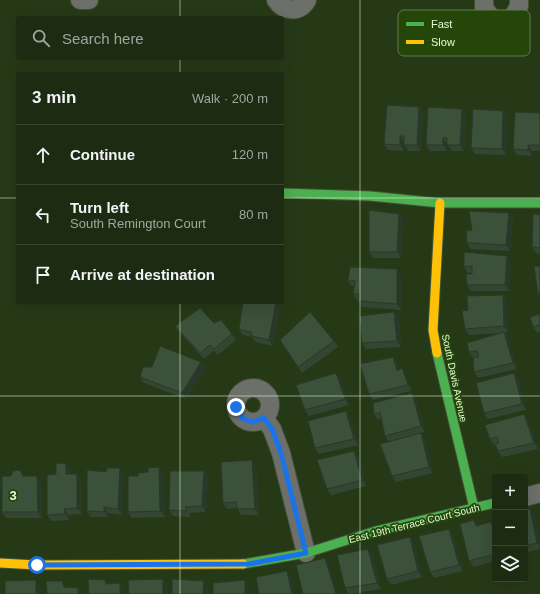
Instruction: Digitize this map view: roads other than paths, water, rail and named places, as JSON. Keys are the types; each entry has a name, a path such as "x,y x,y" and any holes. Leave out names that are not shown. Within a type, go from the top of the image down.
{"street":[{"path":"80,0 89,0"},
{"path":"276,0 284,8 289,9 301,7 308,0"},
{"path":"484,0 484,7 486,10"},
{"path":"517,10 519,0"},
{"path":"284,193 370,196 440,202 540,203"},
{"name":"South Davis Avenue","path":"440,202 433,330 440,370 474,508"},
{"path":"264,418 272,429 281,453 306,553"},
{"path":"528,496 540,493"},
{"name":"East 19th Terrace Court South","path":"0,563 37,565 249,564 306,553 376,531 492,505"}]}
